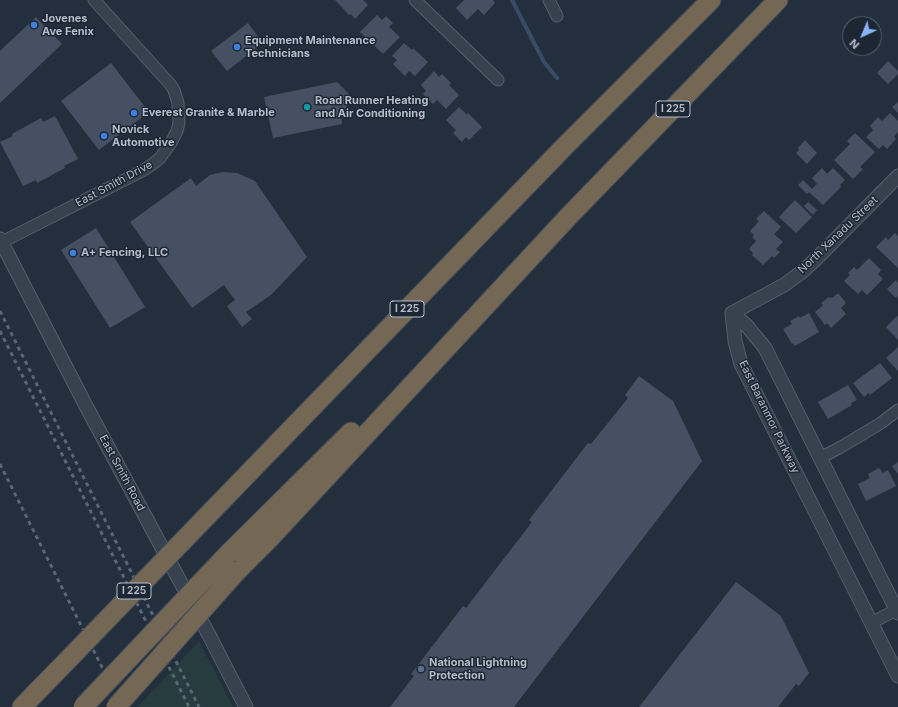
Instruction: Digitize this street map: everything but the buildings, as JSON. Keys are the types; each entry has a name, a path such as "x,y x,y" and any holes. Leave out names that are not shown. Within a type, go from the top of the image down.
{"highway":[{"name":"I 225","path":"22,707 559,152 711,0"},
{"name":"I 225","path":"568,217 778,0"},
{"path":"83,707 228,554 568,217"},
{"path":"116,707 237,571 568,217"}],"street":[{"name":"East Smith Drive","path":"1,240 144,170 160,158 177,132 179,123 178,103 174,90 94,0"},
{"path":"415,0 498,80"},
{"path":"549,0 557,16"},
{"name":"North Xanadu Street","path":"732,313 784,285 803,271 898,176"},
{"name":"East Smith Road","path":"1,240 86,406 246,707"},
{"path":"732,313 747,326 765,348 898,611 871,623"},
{"name":"East Baranmor Parkway","path":"732,313 735,341 741,364 898,676"},
{"path":"820,458 881,423 898,410"}],"green space":[{"path":"199,641 233,707 138,707"}],"waterway":[{"path":"512,0 544,62 557,78"}],"railway":[{"path":"0,311 199,707"},
{"path":"0,331 189,707"},
{"path":"0,464 122,707"}],"place":[{"name":"Jovenes Ave Fenix","path":"34,25"},
{"name":"Equipment Maintenance Technicians","path":"237,47"},
{"name":"Road Runner Heating and Air Conditioning","path":"307,107"},
{"name":"Everest Granite & Marble","path":"134,113"},
{"name":"Novick Automotive","path":"104,136"},
{"name":"A+ Fencing, LLC","path":"73,253"},
{"name":"National Lightning Protection","path":"421,669"}]}
